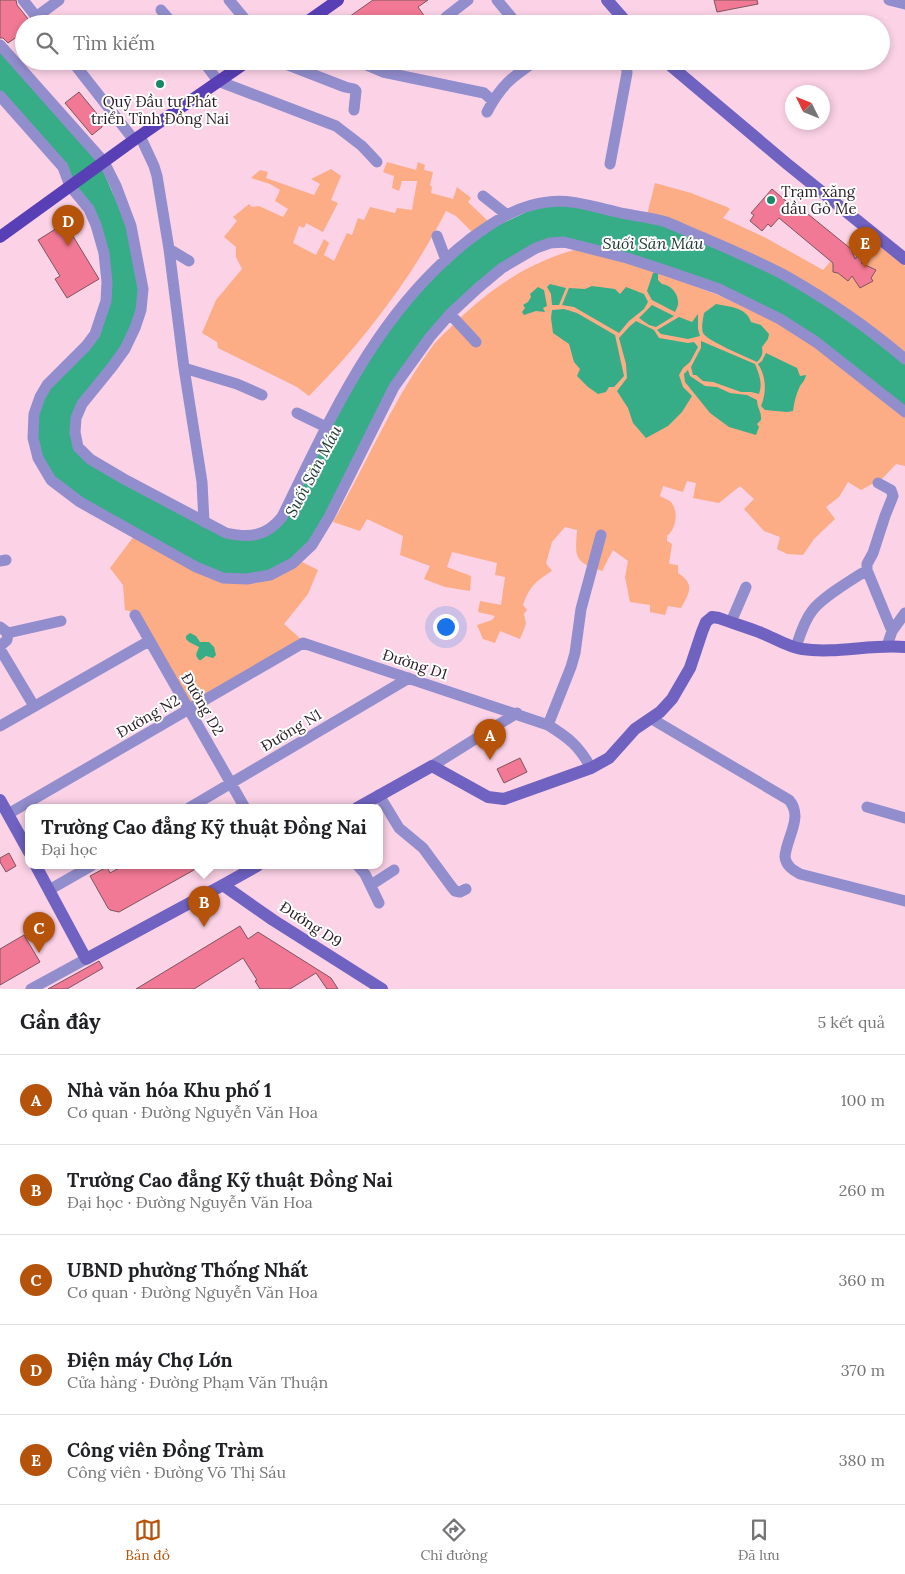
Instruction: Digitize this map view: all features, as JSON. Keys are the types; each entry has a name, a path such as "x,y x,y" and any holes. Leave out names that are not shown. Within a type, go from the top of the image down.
{"main road":[{"path":"325,15 338,0"},
{"path":"0,237 234,70"}],"street":[{"path":"23,0 35,15"},
{"path":"44,15 59,0"},
{"path":"230,0 242,15"},
{"path":"449,15 468,0"},
{"path":"497,0 510,15"},
{"path":"607,0 620,15"},
{"path":"890,0 905,4"},
{"path":"161,10 165,15"},
{"path":"0,45 15,62"},
{"path":"22,70 104,162 116,186 131,226 143,289 135,328 125,349 82,404 76,418 75,432 78,447 90,458 124,479 226,533 242,537 251,536 274,527 282,517 342,395 395,313 411,294 446,260 484,229 507,215 534,205 548,202 582,204 664,222 786,276 840,310 905,359"},
{"path":"80,70 137,138 154,166 169,249 184,368 202,482 204,522"},
{"path":"210,70 218,81 336,126 362,146 377,162"},
{"path":"301,70 354,89 356,91 354,110"},
{"path":"378,70 484,93 490,106 506,83 524,70"},
{"path":"610,164 627,70"},
{"path":"676,70 905,259"},
{"path":"0,96 63,167 70,186 89,209 104,253 108,282 106,301 95,334 86,346 48,385 40,397 34,414 33,438 38,458 50,480 80,502 196,567 223,578 247,579 270,575 293,563 312,545 329,517 394,387 416,354 450,314 478,288 519,257 550,243 564,242 670,272 719,290 780,319 816,342 905,412"},
{"path":"483,196 507,215"},
{"path":"437,236 446,260"},
{"path":"169,249 189,261"},
{"path":"450,314 476,342"},
{"path":"184,368 237,384 262,395"},
{"path":"297,413 326,427"},
{"path":"878,483 891,490 893,496 873,553 867,564 867,570 892,631"},
{"path":"548,725 575,653 581,609 601,535"},
{"path":"796,648 807,619 814,609 867,570"},
{"path":"731,622 746,587"},
{"path":"887,646 892,631 905,613"},
{"name":"Đường D2","path":"135,616 243,804"},
{"path":"432,766 488,797 504,799 591,768 609,758 635,730 664,709 690,668 706,622 712,617 759,632 796,648 834,650 887,646 905,647"},
{"path":"34,706 0,648 8,640 4,630 61,621"},
{"path":"0,726 149,641"},
{"name":"Đường D1","path":"303,643 517,713 548,725 575,743 591,768"},
{"name":"Đường N2","path":"25,804 303,643"},
{"name":"Đường N1","path":"197,804 409,678"},
{"path":"364,804 432,766 517,713"},
{"path":"652,718 789,800 794,807 795,816 785,861 791,869 800,874 905,901"},
{"path":"379,795 399,828 423,848 450,886 455,891 460,892 466,889"},
{"path":"0,800 25,845"},
{"name":"Đường N2","path":"8,814 25,804"},
{"path":"867,807 905,818"},
{"path":"38,869 86,959"},
{"path":"49,890 86,869"},
{"path":"31,989 252,869"},
{"path":"360,869 379,903"},
{"path":"370,885 394,870"},
{"name":"Đường D9","path":"223,885 273,920 382,989"}],"shaded area":[{"path":"387,162 416,170 418,162 425,165 424,170 433,172 430,185 432,187 431,193 453,199 457,187 471,198 468,202 489,222 473,233 456,216 446,211 418,261 385,309 329,376 309,396 297,387 218,348 217,342 202,333 216,300 242,269 236,257 236,247 224,237 237,221 233,217 249,204 252,207 259,206 283,217 288,209 275,201 280,190 270,184 251,178 260,170 268,172 266,178 314,195 320,184 311,179 331,169 341,176 331,200 338,203 323,232 306,223 304,228 299,226 293,243 316,255 324,239 329,243 324,255 334,261 347,233 352,235 358,218 364,220 370,207 395,213 397,208 412,210 417,181 402,181 399,191 392,188 394,176 383,172"},
{"path":"655,183 691,193 727,207 730,209 723,218 766,238 823,270 859,229 905,266 905,355 647,215"},
{"path":"574,250 640,266 718,295 792,330 905,416 905,466 896,464 883,478 861,490 848,482 839,497 826,507 835,519 814,539 803,555 787,554 777,549 780,537 764,531 744,509 754,499 740,486 719,503 693,498 696,483 687,481 683,492 663,486 660,496 671,502 676,515 673,529 667,536 667,541 672,544 669,564 678,565 678,573 689,585 687,597 681,608 668,606 665,615 650,612 650,605 630,602 625,577 628,561 613,550 602,571 586,565 578,558 576,547 577,530 565,527 552,542 546,563 552,571 534,585 523,605 527,610 524,614 526,624 520,639 500,631 495,643 483,639 477,625 492,620 495,616 478,612 480,601 501,605 505,577 495,575 497,563 452,552 447,567 471,576 470,591 445,587 424,579 430,566 400,555 403,536 367,519 360,531 333,522 393,409 419,365 441,336 480,301 524,270"},
{"path":"134,536 300,561 318,570 308,594 284,624 303,641 190,707 136,613 125,610 123,585 110,568"}],"water":[{"name":"Suối Săn Máu","path":"0,49 15,66 15,70 19,70 97,157 128,228 139,289 137,310 122,347 79,403 75,449 225,536 265,536 345,396 393,322 437,272 488,230 535,208 564,205 662,225 769,271 837,312 905,364 905,407 795,323 621,253 534,245 426,336 310,543 291,560 270,572 247,576 224,574 198,564 82,499 53,477 42,457 36,437 37,415 50,387 88,348 110,302 99,224 0,91"},
{"path":"658,272 658,280 671,288 676,294 678,305 675,312 652,300 647,291 653,273"},
{"path":"550,284 566,288 559,305 552,305 551,294 547,287"},
{"path":"592,286 615,289 620,294 626,287 644,294 648,302 644,309 629,321 619,333 574,307 562,305 569,288 585,289"},
{"path":"538,287 544,290 547,306 543,308 545,312 536,311 524,315 522,312 525,308 523,305 528,302 531,297 530,294"},
{"path":"716,304 732,307 745,313 751,322 761,325 769,334 762,347 761,357 757,362 719,344 703,333 704,313"},
{"path":"652,305 674,316 656,327 649,325 639,318"},
{"path":"564,309 577,313 615,335 624,376 614,387 609,387 606,392 598,394 577,376 580,369 574,362 569,344 553,333 552,310"},
{"path":"698,314 700,336 688,339 661,334 657,330 679,317 692,322"},
{"path":"636,321 654,330 659,338 688,343 694,342 698,347 690,362 679,375 683,387 692,396 682,412 668,426 646,438 633,423 628,408 617,391 627,378 626,364 619,338"},
{"path":"701,341 755,364 761,382 759,394 741,392 713,382 703,381 696,375 693,375 691,367 701,348"},
{"path":"766,353 797,368 800,376 806,375 797,392 793,411 765,410 761,406 765,384 758,364"},
{"path":"688,370 690,376 705,386 717,387 730,393 747,395 757,400 761,420 757,424 759,427 756,435 729,427 710,413 685,382 684,374"},
{"path":"190,633 196,636 200,642 209,642 214,647 216,655 213,658 206,656 199,660 196,655 199,647 186,639 186,636"}],"building":[{"path":"0,0 16,0 17,5 25,15 15,15 15,38 8,43 3,38 0,38"},
{"path":"373,0 428,0 418,7 424,15 352,15"},
{"path":"714,0 757,0 758,4 717,12"},
{"path":"79,92 102,120 102,127 92,135 65,103"},
{"path":"772,189 800,213 803,210 851,249 855,259 859,254 865,260 861,263 876,270 871,278 873,281 860,288 852,276 848,281 838,273 833,272 833,263 779,218 771,227 768,224 762,231 750,221 754,215 751,213"},
{"path":"65,223 99,279 67,298 55,279 60,276 38,240"},
{"path":"520,758 527,772 504,783 497,769"},
{"path":"9,853 16,866 6,872 0,862 0,858"},
{"path":"103,869 108,869 110,873 117,869 196,869 119,912 108,908 90,876"},
{"path":"240,926 248,939 258,932 331,978 338,989 327,989 316,973 290,989 260,989 255,981 257,980 243,958 194,989 136,989"},
{"path":"24,935 40,962 0,985 0,949"},
{"path":"99,961 103,968 67,989 48,989"}],"place":[{"name":"Quỹ Đầu tư Phát triển Tỉnh Đồng Nai","path":"160,84"},
{"name":"Trạm xăng dầu Gò Me","path":"771,200"},
{"name":"Điện máy Chợ Lớn","path":"68,246"},
{"name":"Công viên Đồng Tràm","path":"865,268"},
{"name":"Nhà văn hóa Khu phố 1","path":"490,760"},
{"name":"Trường Cao đẳng Kỹ thuật Đồng Nai","path":"204,927"},
{"name":"UBND phường Thống Nhất","path":"39,953"}]}
